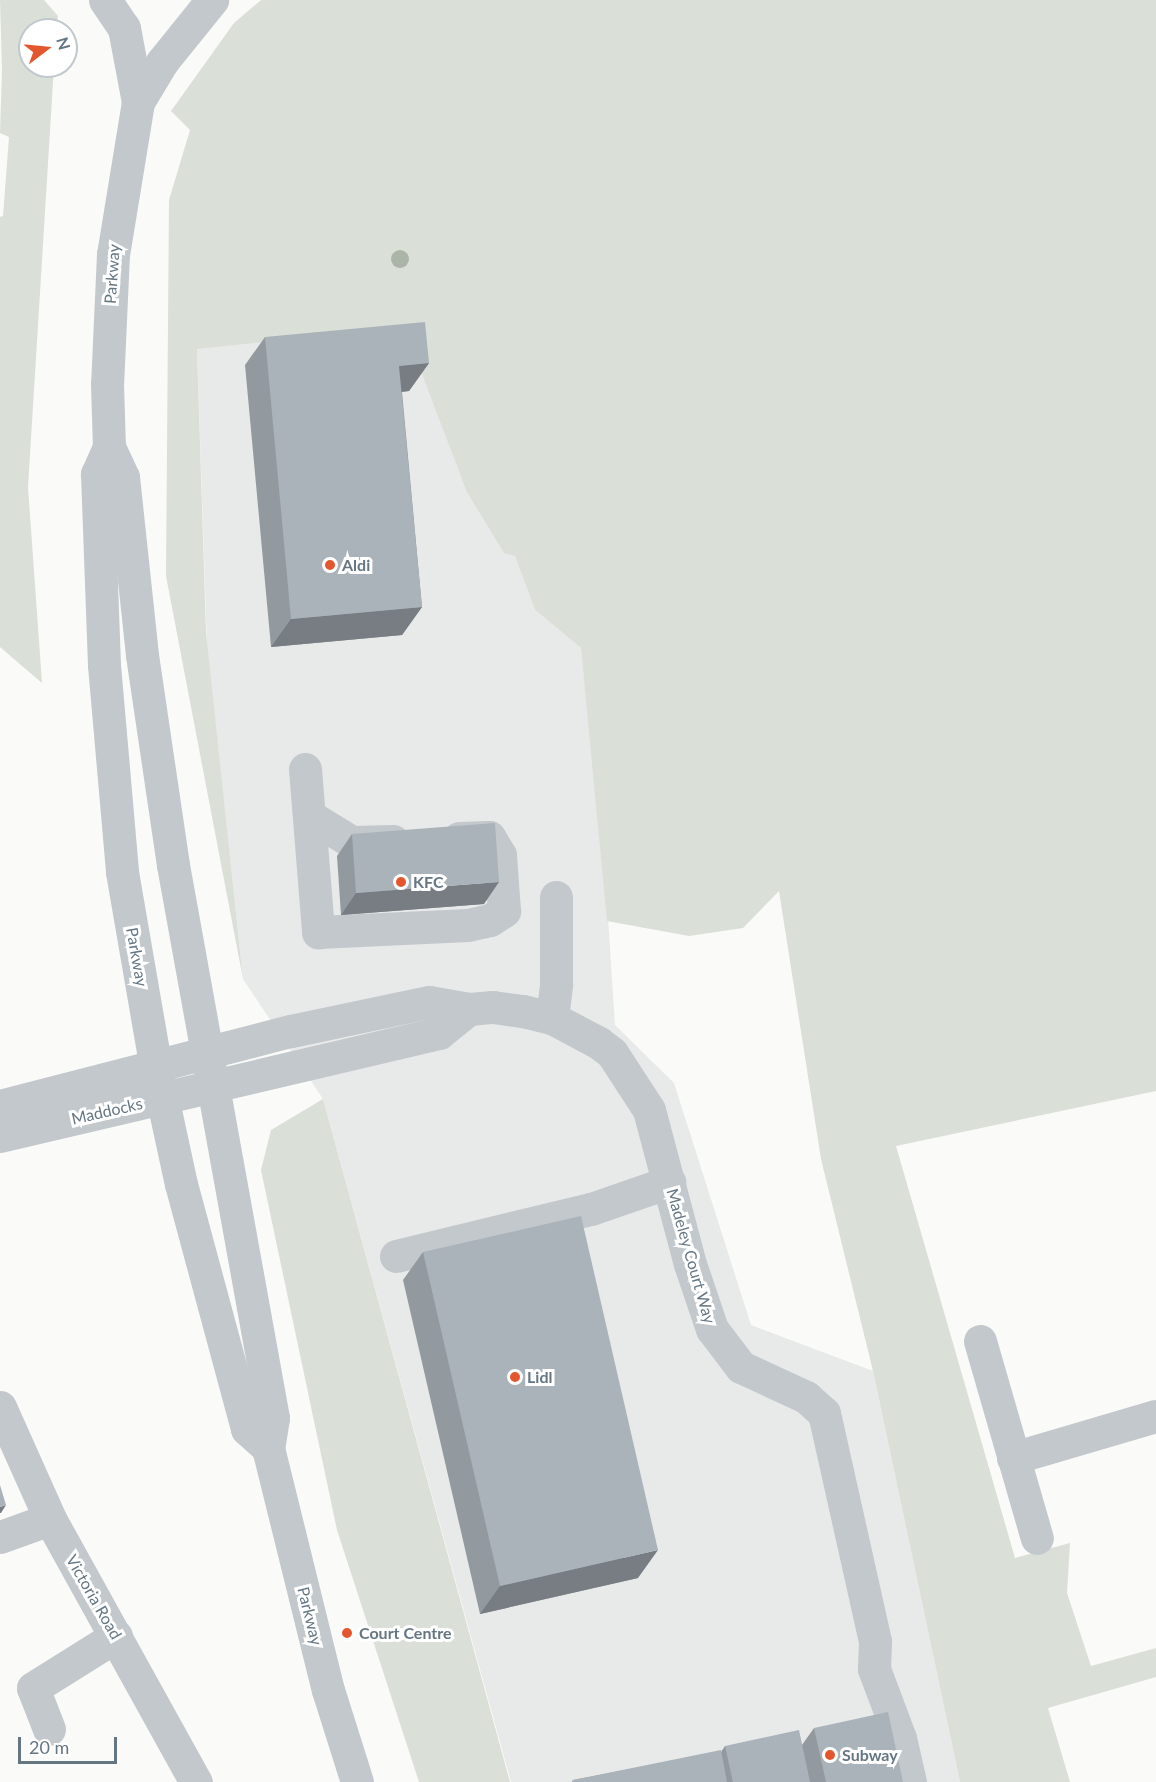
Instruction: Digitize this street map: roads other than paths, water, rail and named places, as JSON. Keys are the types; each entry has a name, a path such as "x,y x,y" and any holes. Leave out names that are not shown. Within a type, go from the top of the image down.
{"street":[{"name":"Parkway","path":"105,0 124,28 138,102 113,254 107,384 109,447 123,477 148,702 183,931 215,1086 273,1418 268,1448 328,1690 357,1782"},
{"name":"Parkway","path":"138,102 162,62 212,0"},
{"name":"Parkway","path":"109,447 97,474 104,665 122,872 155,1064 181,1184 247,1429 268,1448"},
{"path":"306,769 318,932 468,925 490,920 504,911 500,855 489,837 352,842 311,817"},
{"path":"552,1018 556,984 556,897"},
{"name":"Madeley Court Way","path":"208,1051 429,1002 469,1009 493,1007 552,1018 580,1031 612,1053 650,1110 690,1264 712,1329 741,1367 806,1397 824,1413 875,1641 874,1669 900,1738 910,1782"},
{"name":"Maddocks","path":"0,1136 440,1033 469,1009"},
{"name":"Maddocks","path":"0,1106 208,1051"},
{"path":"396,1256 591,1209 669,1182"},
{"path":"980,1341 1037,1538"},
{"name":"Victoria Road","path":"0,1407 50,1519 196,1782"},
{"path":"1013,1458 1156,1416"},
{"path":"0,1537 50,1519"},
{"path":"49,1729 33,1688 116,1636"}],"place":[{"name":"Aldi","path":"330,565"},
{"name":"KFC","path":"401,882"},
{"name":"Lidl","path":"515,1377"},
{"name":"Court Centre","path":"347,1633"},
{"name":"Subway","path":"830,1755"}]}
